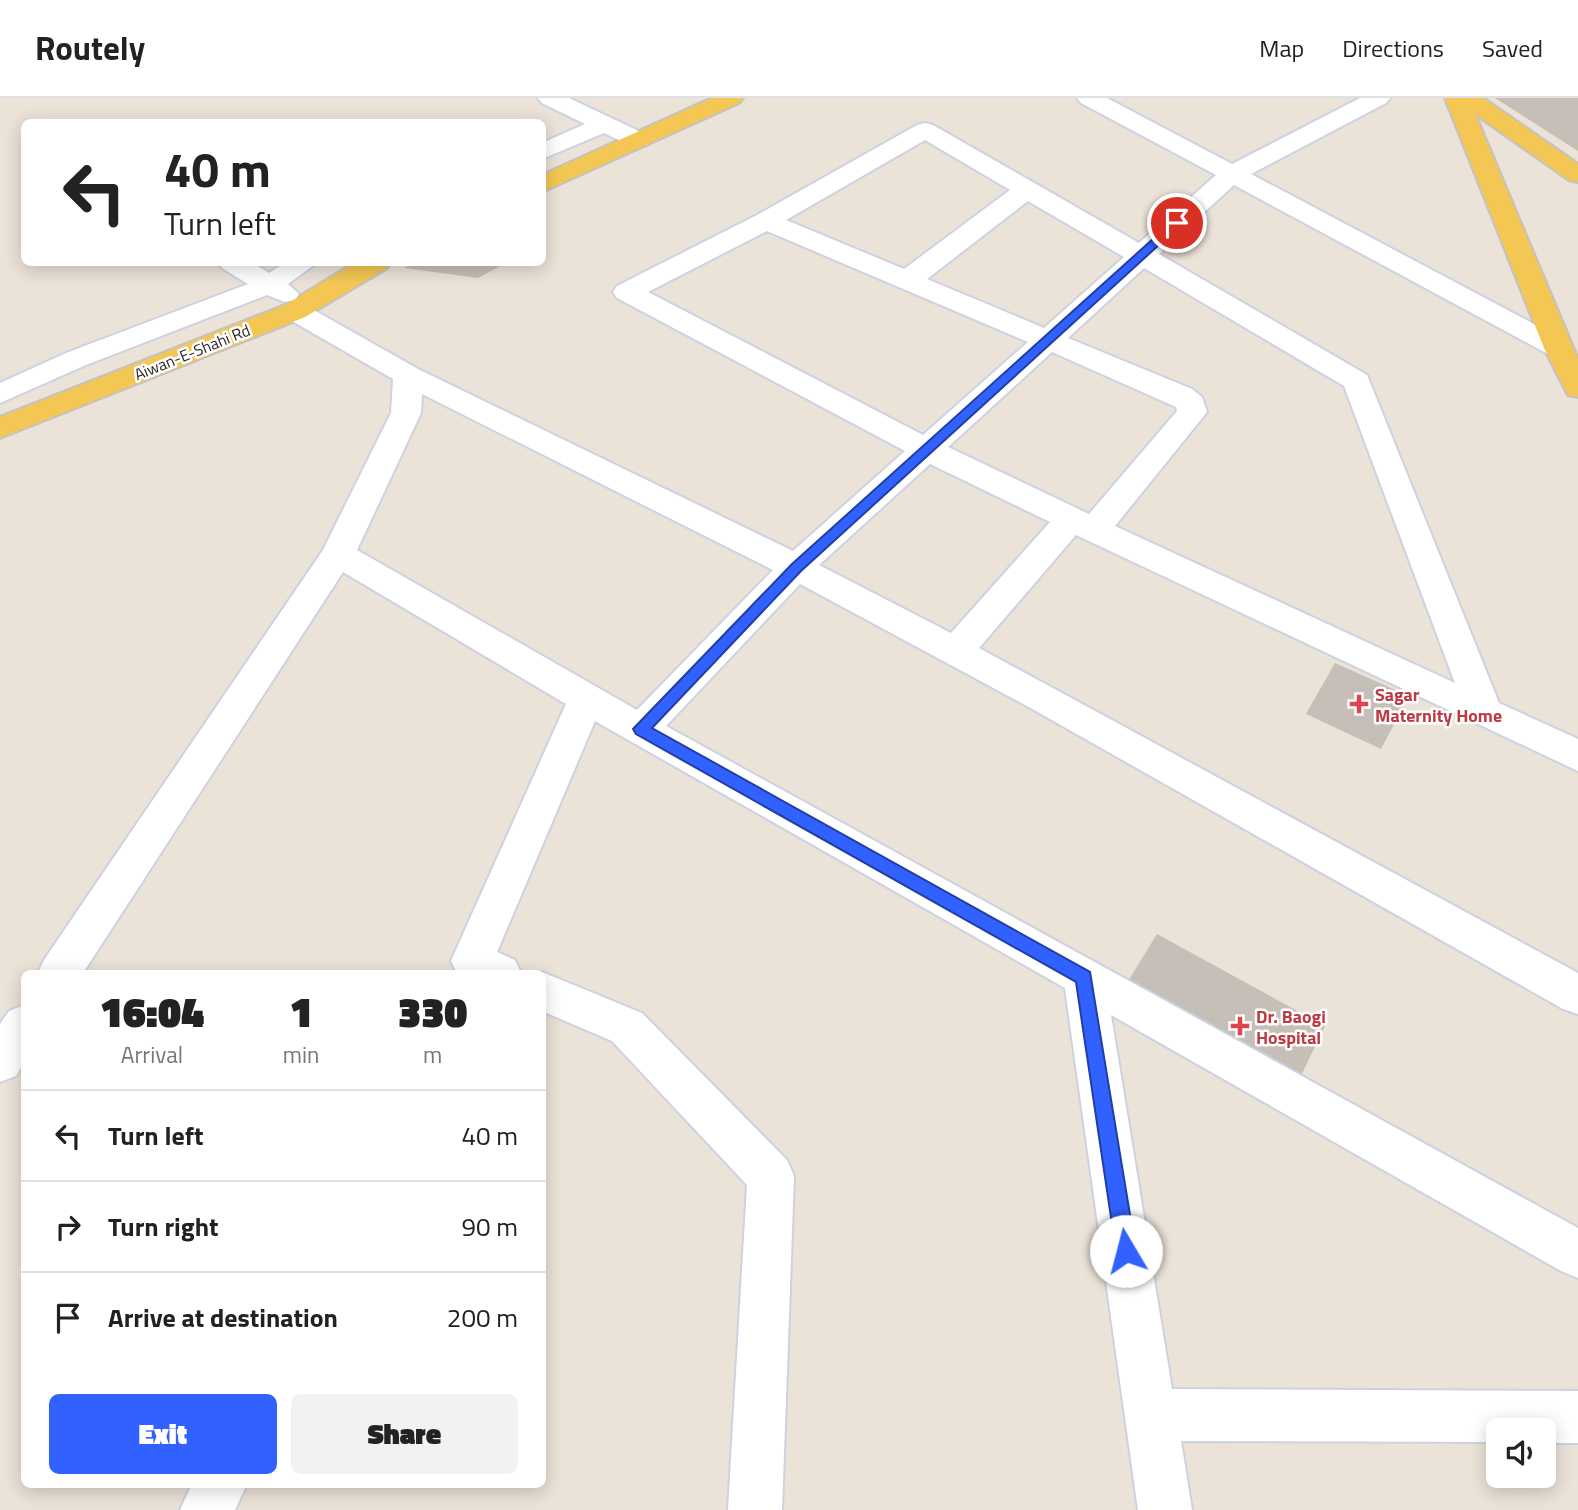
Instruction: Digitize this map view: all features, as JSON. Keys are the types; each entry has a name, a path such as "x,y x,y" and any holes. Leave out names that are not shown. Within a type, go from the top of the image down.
{"main road":[{"path":"546,183 731,98"},
{"path":"1457,98 1558,348 1578,388"},
{"path":"1468,98 1578,175"},
{"name":"Aiwan-E-Shahi Rd","path":"0,428 300,308 370,266"}],"street":[{"path":"550,98 638,140"},
{"path":"1089,98 1558,348"},
{"path":"641,729 796,567 1231,174 1378,98"},
{"path":"546,150 604,124"},
{"path":"1485,713 1357,381 1143,254 925,130 766,221 627,292 927,449 1485,713 1578,756"},
{"path":"909,279 1028,189"},
{"path":"766,221 909,279 1181,396 1191,404 1192,412 955,652"},
{"path":"238,266 408,375 796,567 1578,995"},
{"path":"0,394 76,359 269,285 299,266"},
{"path":"61,970 338,554 406,413 408,375"},
{"path":"338,554 586,699 1578,1254"},
{"path":"479,969 586,699"},
{"path":"1084,977 1165,1510"},
{"path":"546,993 627,1027 771,1176 755,1510"},
{"path":"0,1061 21,1030"},
{"path":"1150,1415 1578,1417"},
{"path":"207,1510 218,1488"}],"building":[{"path":"1495,98 1578,98 1578,151"},
{"path":"408,266 500,266 478,278 404,268"},
{"path":"1335,663 1409,696 1381,749 1306,714"},
{"path":"1157,934 1325,1026 1294,1090 1122,991"}],"place":[{"name":"Sagar Maternity Home","path":"1359,704"},
{"name":"Dr. Baogi Hospital","path":"1240,1026"}],"route":[{"path":"1126,1251 1084,977 641,729 796,567 1177,223"}]}
